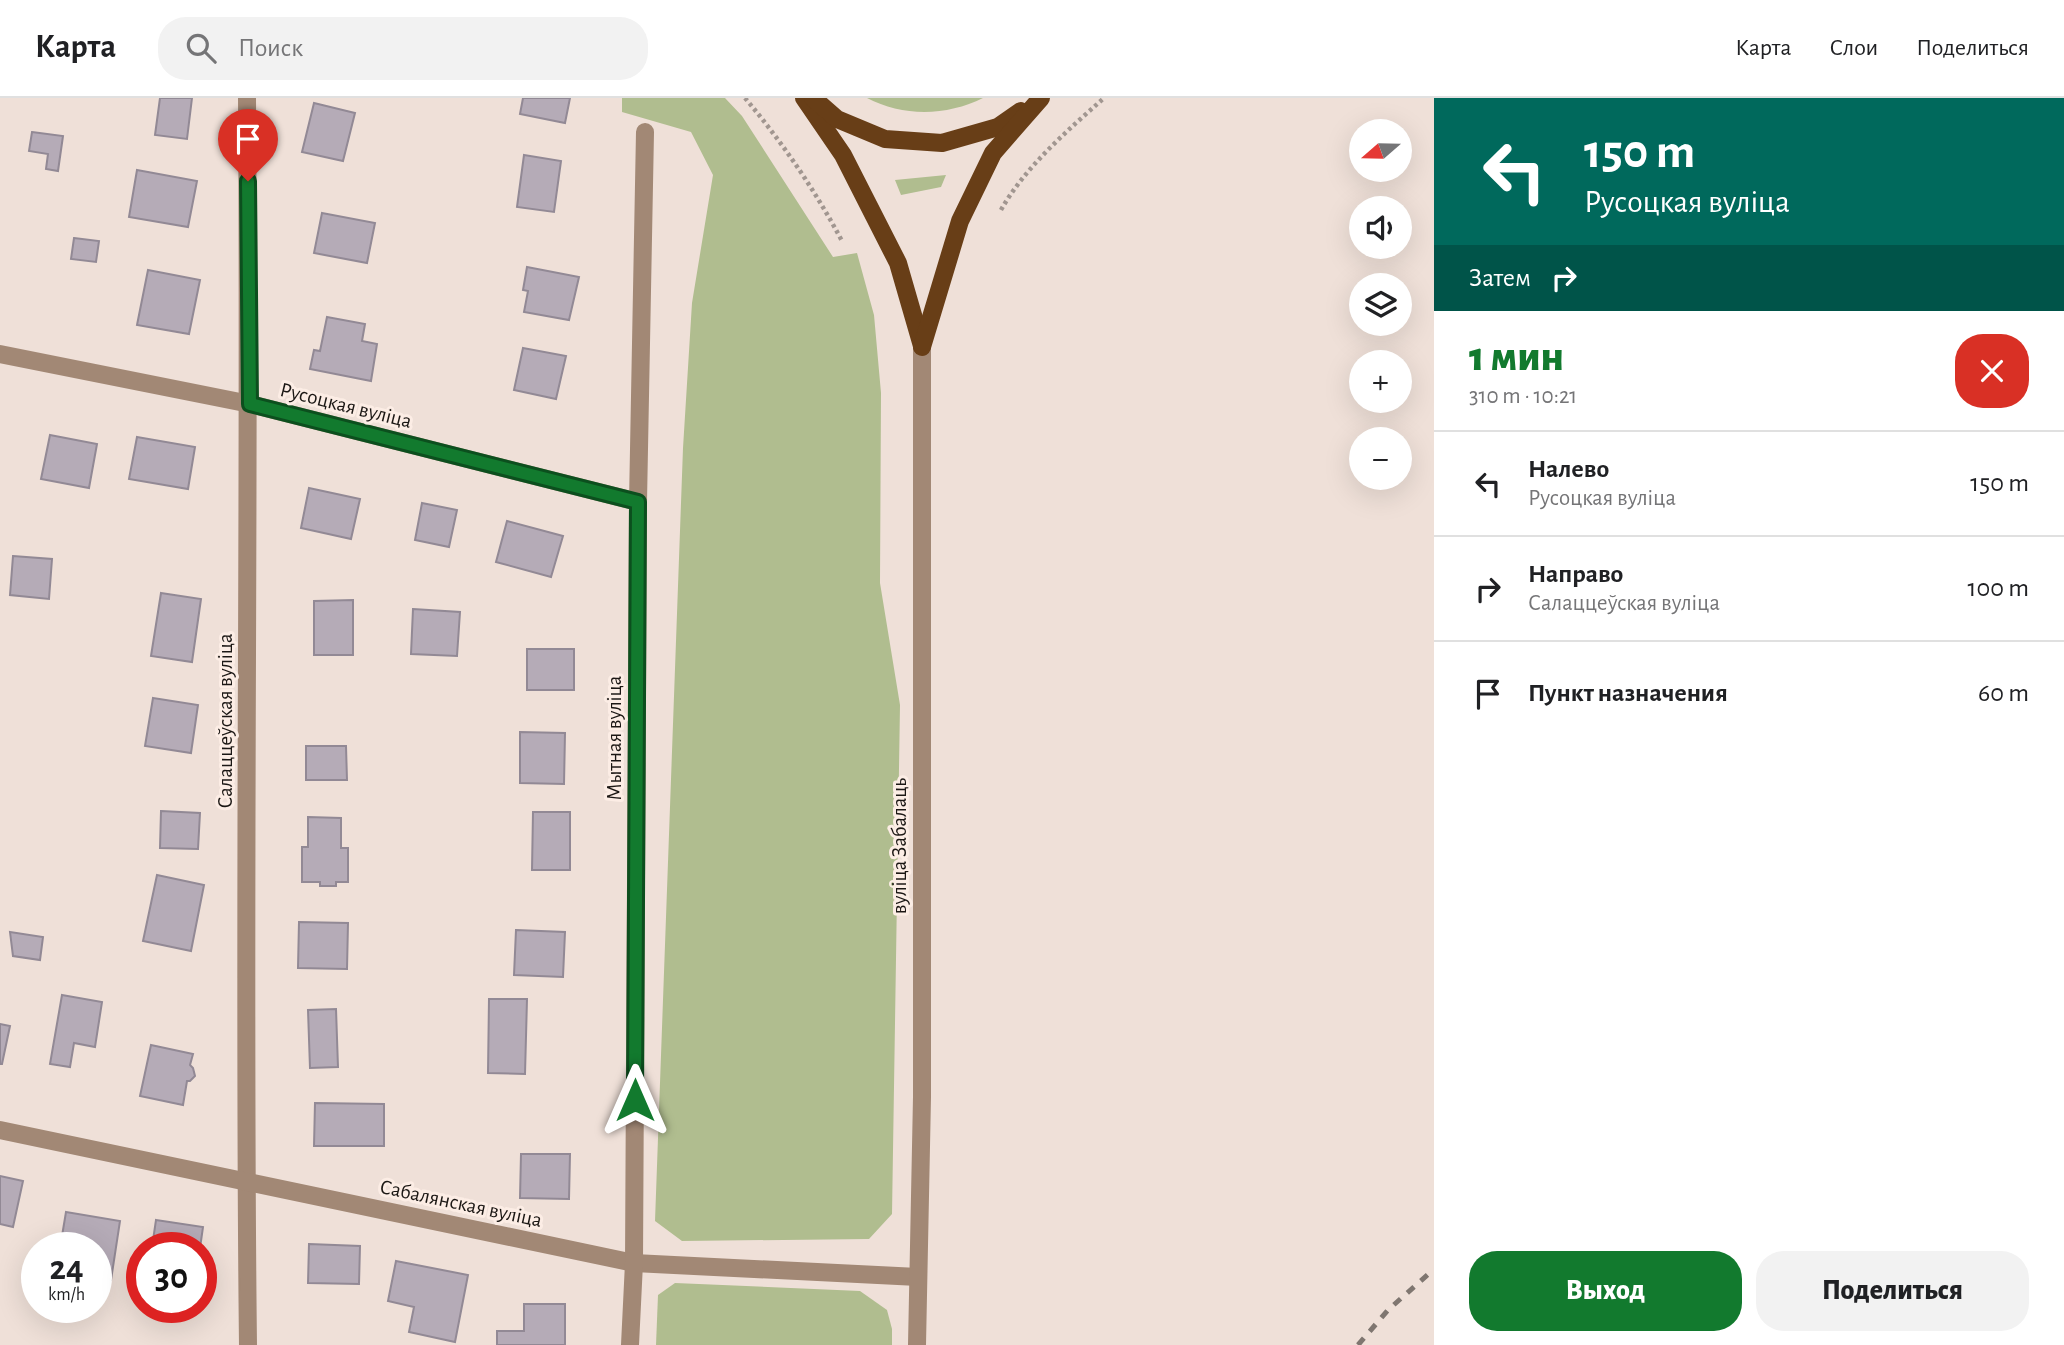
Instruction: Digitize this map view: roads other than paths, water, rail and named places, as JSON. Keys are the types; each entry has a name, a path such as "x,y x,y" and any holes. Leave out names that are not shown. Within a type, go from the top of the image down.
{"main road":[{"path":"804,98 843,155 898,263 922,347"},
{"path":"813,98 837,119 885,139 942,143 998,127 1039,98"},
{"path":"922,347 960,222 993,153 1039,98"}],"street":[{"name":"Салаццеўская вуліца","path":"247,98 250,404 246,1181 248,1345"},
{"name":"Мытная вуліца","path":"630,1345 634,1263 638,502 645,132"},
{"name":"вуліца Забалаць","path":"917,1345 922,1097 922,347"},
{"name":"Русоцкая вуліца","path":"0,354 250,404 638,502"},
{"name":"Сабалянская вуліца","path":"0,1130 634,1263 918,1277"}],"railway":[{"path":"1358,1345 1388,1310 1434,1269"}]}
